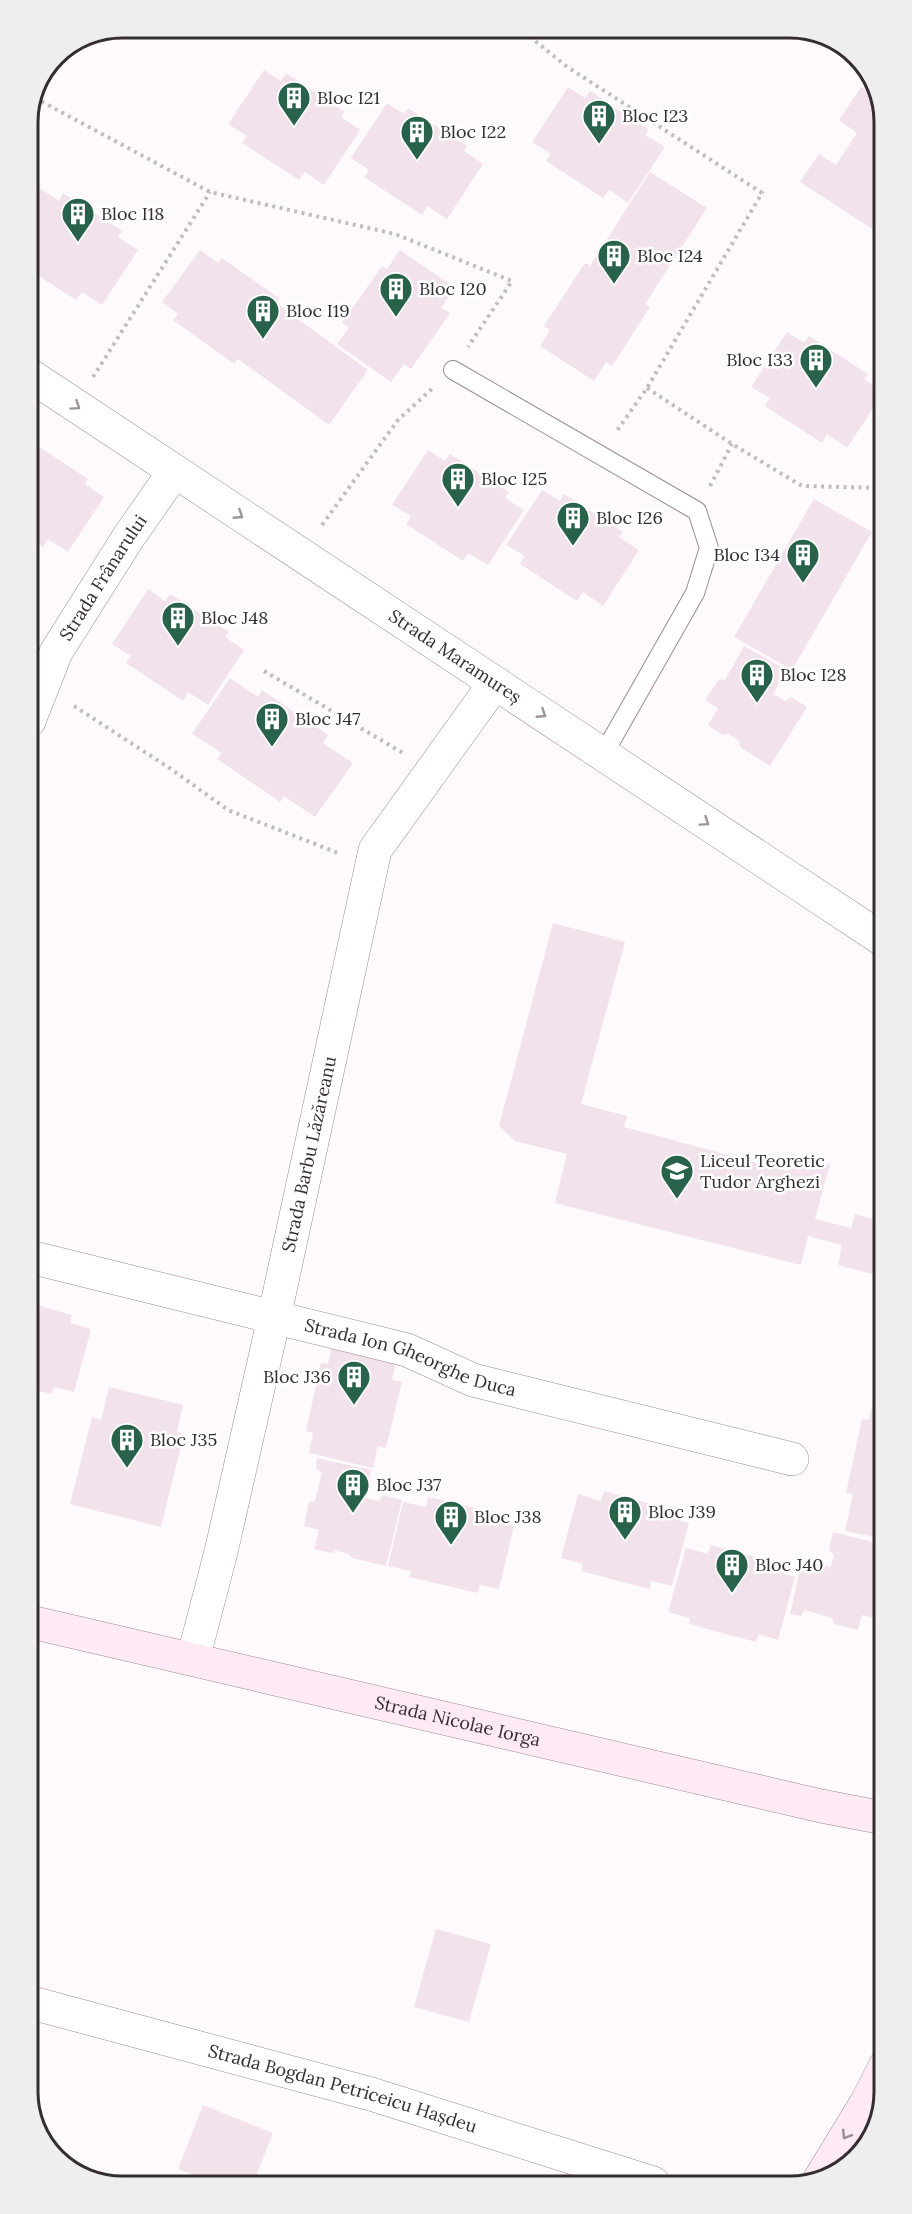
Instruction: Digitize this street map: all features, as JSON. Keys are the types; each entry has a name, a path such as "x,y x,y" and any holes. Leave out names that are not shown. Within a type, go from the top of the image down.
{"street":[{"name":"Strada Maramureș","path":"38,381 874,934"},
{"name":"Strada Frânarului","path":"38,698 56,652 128,538 174,472"},
{"name":"Strada Barbu Lăzăreanu","path":"193,1659 221,1552 274,1318 375,850 495,683"},
{"name":"Strada Ion Gheorghe Duca","path":"38,1259 407,1350 473,1380 792,1459"},
{"name":"Strada Nicolae Iorga","path":"38,1624 874,1816"},
{"name":"Strada Bogdan Petriceicu Hașdeu","path":"38,2005 371,2094 631,2176"},
{"path":"826,2169 874,2090"}],"lane":[{"path":"453,370 698,511 709,548 695,593 603,755"}],"path":[{"path":"532,38 566,66 762,193 646,388 600,455"},
{"path":"40,101 210,192 395,234 512,281 453,370 398,420 300,555"},
{"path":"75,406 210,192"},
{"path":"646,388 802,486 874,488"},
{"path":"698,511 732,444"},
{"path":"264,671 432,770"},
{"path":"43,685 171,769 228,810 371,867"}],"building":[{"name":"Bloc I21","path":"264,70 281,81 286,73 345,112 341,117 360,130 324,185 305,172 299,180 242,143 247,136 228,124"},
{"name":"Bloc I23","path":"568,87 585,98 590,91 649,130 645,135 665,147 628,203 609,190 603,198 546,161 551,154 532,142"},
{"path":"861,87 869,92 874,110 874,230 800,182 819,154 836,165 857,133 839,120"},
{"name":"Bloc I22","path":"387,103 404,114 408,108 467,146 464,151 483,164 447,219 427,206 422,215 364,177 369,170 351,158"},
{"name":"Bloc I24","path":"650,172 707,208 645,304 650,307 612,366 606,362 594,381 540,346 550,330 544,326 585,263 590,266"},
{"name":"Bloc I18","path":"41,189 59,201 63,193 122,231 118,237 138,250 102,305 82,292 76,300 38,275 38,194"},
{"name":"Bloc I19","path":"200,250 218,263 222,258 280,299 276,303 368,370 329,425 238,359 234,364 173,320 178,314 162,302"},
{"name":"Bloc I20","path":"400,250 455,288 441,308 450,313 411,369 404,364 391,382 337,344 349,328 342,323 382,266 387,269"},
{"name":"Bloc I33","path":"787,332 804,343 809,336 868,374 864,379 874,386 874,407 847,448 827,434 822,443 765,406 770,398 751,387"},
{"path":"38,446 88,479 85,484 104,497 68,552 48,539 43,547 38,544"},
{"name":"Bloc I25","path":"428,450 445,461 450,454 509,492 505,498 524,510 488,565 468,553 463,561 406,524 411,516 392,505"},
{"name":"Bloc I26","path":"542,490 560,501 564,494 623,532 619,537 639,550 603,606 583,592 577,601 520,564 525,556 506,545"},
{"name":"Bloc I34","path":"814,499 872,532 792,670 734,637"},
{"name":"Bloc J48","path":"148,589 165,601 170,594 229,632 225,637 244,650 208,705 188,692 183,701 126,663 131,656 112,644"},
{"name":"Bloc I28","path":"744,646 787,670 773,694 785,701 791,697 807,707 770,766 740,747 739,741 727,733 723,735 708,725 718,708 705,700 719,679 725,680"},
{"name":"Bloc J47","path":"230,678 258,697 262,690 328,735 323,743 353,763 315,817 284,796 280,802 217,759 222,753 192,734"},
{"path":"553,923 625,942 581,1104 627,1116 624,1127 787,1171 792,1154 830,1164 815,1219 851,1228 855,1214 874,1219 874,1275 838,1265 842,1245 808,1236 801,1265 555,1203 567,1154 515,1141 499,1126"},
{"path":"38,1305 72,1315 70,1323 91,1329 74,1392 54,1387 52,1394 38,1391"},
{"name":"Bloc J36","path":"333,1342 397,1357 392,1380 402,1382 386,1448 378,1446 373,1468 309,1453 313,1433 306,1431 321,1363 328,1364"},
{"name":"Bloc J35","path":"109,1387 183,1405 177,1432 184,1434 161,1527 70,1504 92,1417 101,1420"},
{"path":"874,1396 874,1537 845,1531 853,1494 846,1493 862,1419 869,1420"},
{"name":"Bloc J37","path":"317,1458 371,1470 366,1498 379,1501 383,1495 402,1500 386,1566 352,1558 349,1554 335,1550 332,1553 314,1549 319,1530 304,1526 309,1502 315,1501 322,1472 316,1469"},
{"name":"Bloc J39","path":"604,1491 670,1509 668,1517 689,1523 672,1586 651,1581 650,1589 581,1571 583,1564 561,1558 578,1494 601,1501"},
{"name":"Bloc J38","path":"428,1497 494,1512 493,1521 514,1526 499,1589 480,1585 478,1593 409,1577 411,1571 388,1566 403,1502 426,1507"},
{"path":"833,1532 874,1542 874,1618 862,1615 858,1630 834,1624 832,1618 804,1610 801,1616 790,1614 802,1561 831,1567 834,1555 829,1550"},
{"name":"Bloc J40","path":"711,1545 777,1563 774,1571 795,1577 778,1640 759,1634 756,1642 689,1624 690,1618 668,1612 686,1548 708,1554"},
{"path":"436,1929 491,1944 469,2022 414,2007"},
{"path":"203,2105 273,2133 256,2176 196,2176 178,2169"}],"place":[{"name":"Bloc I21","path":"294,127"},
{"name":"Bloc I23","path":"599,145"},
{"name":"Bloc I22","path":"417,161"},
{"name":"Bloc I18","path":"78,243"},
{"name":"Bloc I24","path":"614,285"},
{"name":"Bloc I20","path":"396,318"},
{"name":"Bloc I19","path":"263,340"},
{"name":"Bloc I33","path":"816,389"},
{"name":"Bloc I25","path":"458,508"},
{"name":"Bloc I26","path":"573,547"},
{"name":"Bloc I34","path":"803,584"},
{"name":"Bloc J48","path":"178,647"},
{"name":"Bloc I28","path":"757,704"},
{"name":"Bloc J47","path":"272,748"},
{"name":"Liceul Teoretic Tudor Arghezi","path":"677,1200"},
{"name":"Bloc J36","path":"354,1406"},
{"name":"Bloc J35","path":"127,1469"},
{"name":"Bloc J37","path":"353,1514"},
{"name":"Bloc J39","path":"625,1541"},
{"name":"Bloc J38","path":"451,1546"},
{"name":"Bloc J40","path":"732,1594"}]}
